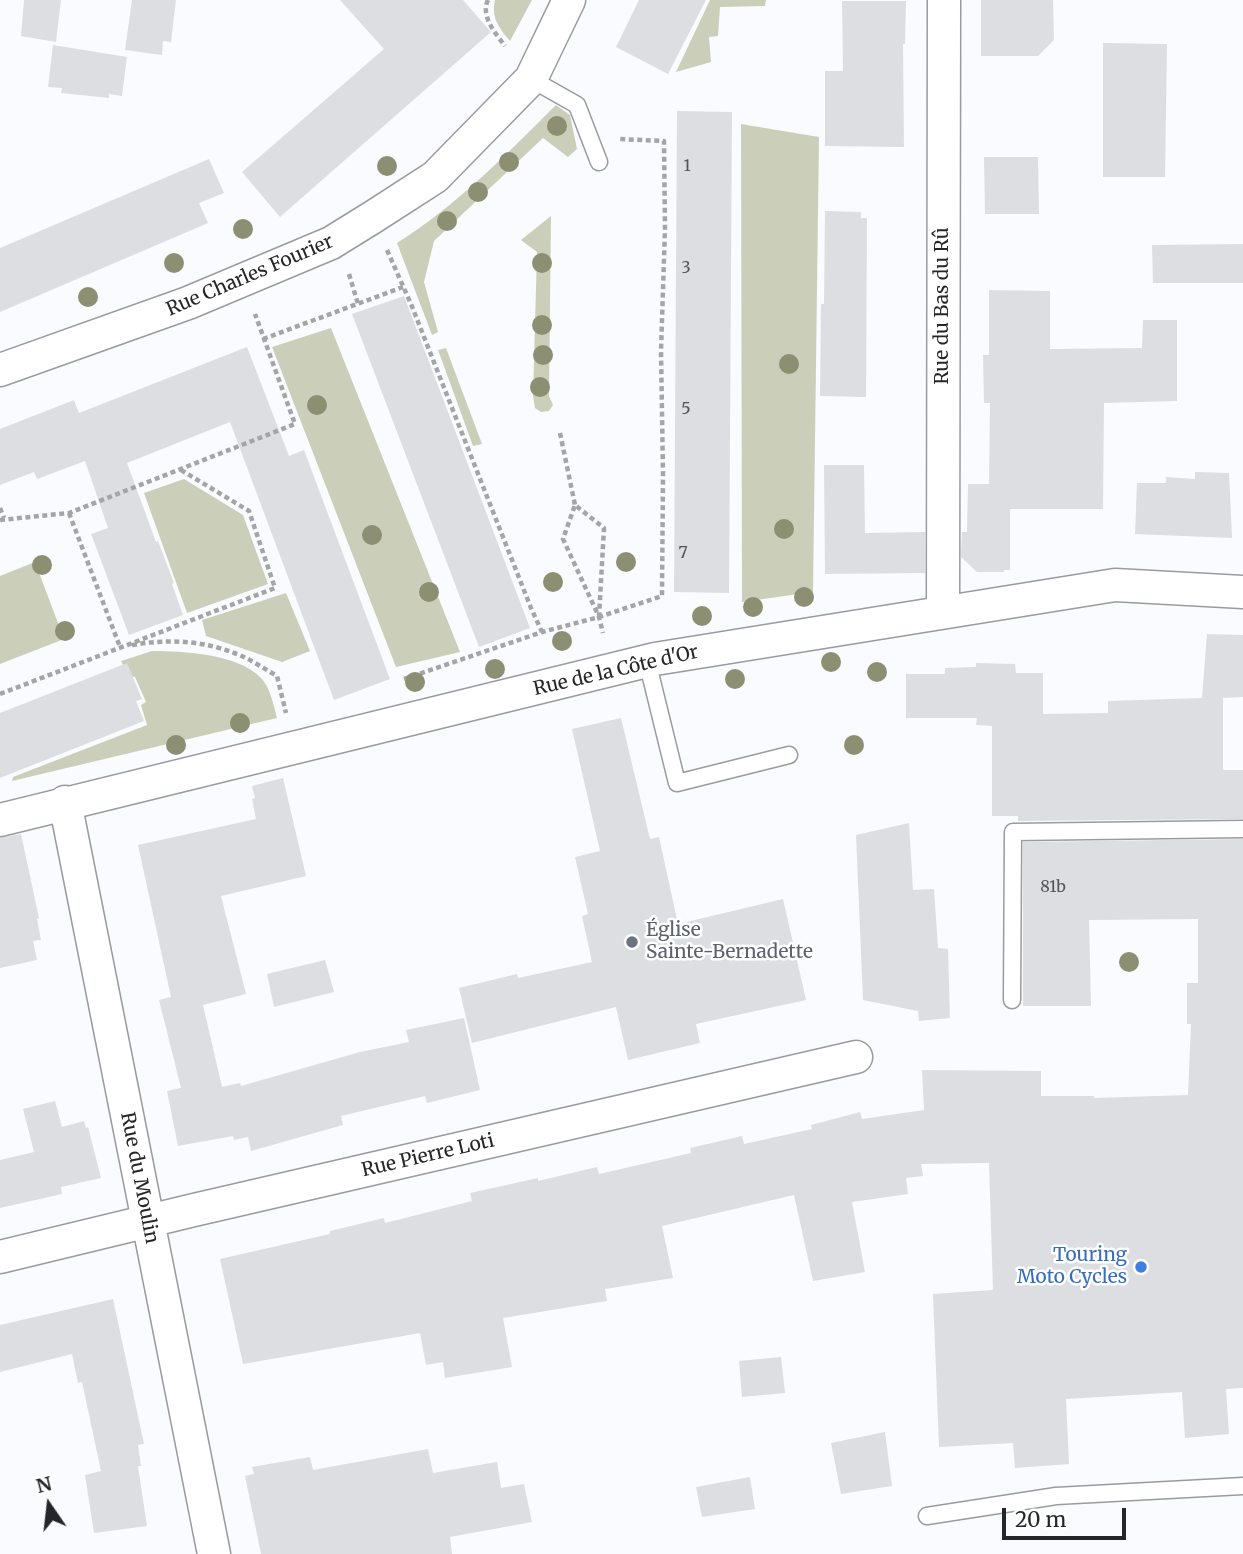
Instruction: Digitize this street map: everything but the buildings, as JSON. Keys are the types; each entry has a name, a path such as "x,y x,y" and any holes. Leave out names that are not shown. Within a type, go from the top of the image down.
{"street":[{"name":"Rue Charles Fourier","path":"0,370 188,303 331,243 435,177 531,79 569,0"},
{"name":"Rue du Bas du Rû","path":"943,0 943,611"},
{"name":"Rue de la Côte d'Or","path":"0,820 647,661 943,611 1115,586 1243,592"},
{"name":"Rue du Moulin","path":"65,802 214,1554"},
{"name":"Rue Pierre Loti","path":"0,1257 856,1057"}],"lane":[{"path":"531,79 577,106 599,162"},
{"path":"647,661 677,783 789,755"},
{"path":"1012,1000 1013,832 1243,829"},
{"path":"927,1516 1056,1496 1243,1486"}],"path":[{"path":"488,0 485,6 489,23 508,50"},
{"path":"393,683 542,632 662,596 664,141 589,137"},
{"path":"347,266 358,304"},
{"path":"0,508 2,519 69,513 295,424 242,281"},
{"path":"263,339 403,287 542,632"},
{"path":"560,433 575,505 563,539 599,617 605,642"},
{"path":"0,694 275,588 249,511 181,470"},
{"path":"575,505 604,528 599,617"},
{"path":"69,513 120,647"},
{"path":"120,647 161,639 205,645 235,653 277,676 289,724"},
{"path":"286,713 298,711"}],"green space":[{"path":"495,0 532,0 510,41 497,22"},
{"path":"710,0 766,0 765,6 720,7 718,36 709,37 711,62 676,72"},
{"path":"556,105 570,115 577,149 568,157 543,138 434,241 424,282 438,332 432,335 397,243 460,196 500,161"},
{"path":"741,124 819,137 813,592 742,602"},
{"path":"551,216 549,396 553,405 549,411 541,412 535,408 533,396 537,252 521,240"},
{"path":"331,328 460,652 396,667 272,347"},
{"path":"446,348 482,444 473,446 438,350"},
{"path":"184,479 243,515 268,584 187,613 144,493"},
{"path":"35,562 64,639 0,664 0,576"},
{"path":"286,593 310,651 282,662 206,636 202,620"},
{"path":"152,651 210,656 251,670 267,686 277,718 12,781 13,777 147,725 141,705 146,702 135,677 129,676 121,661"}],"place":[{"name":"Église Sainte-Bernadette","path":"632,942"},
{"name":"Touring Moto Cycles","path":"1141,1267"}]}
